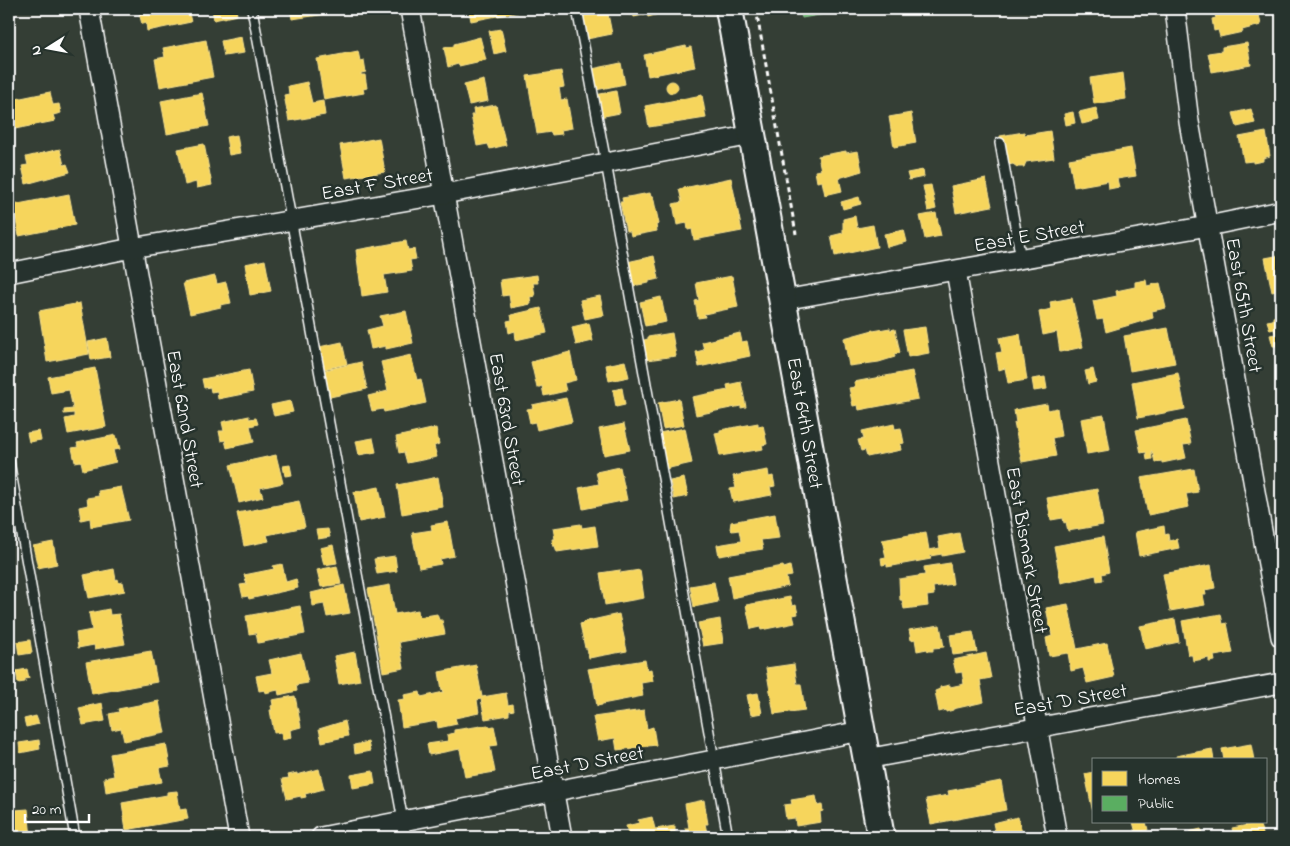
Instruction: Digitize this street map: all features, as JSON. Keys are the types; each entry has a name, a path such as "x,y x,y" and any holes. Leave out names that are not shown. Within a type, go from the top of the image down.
{"street":[{"name":"East 62nd Street","path":"89,9 239,837"},
{"name":"East 63rd Street","path":"410,9 562,837"},
{"name":"East 64th Street","path":"729,9 881,837"},
{"name":"East 65th Street","path":"1175,9 1189,122 1281,637"},
{"name":"East F Street","path":"9,273 132,248 444,194 752,135"},
{"name":"East E Street","path":"783,300 1208,226 1281,211"},
{"name":"East Bismark Street","path":"956,271 1057,837"},
{"name":"East D Street","path":"866,759 1281,684"},
{"name":"East D Street","path":"321,837 404,829 554,791 861,731"}],"lane":[{"path":"252,9 404,829"},
{"path":"576,9 606,163 728,837"},
{"path":"1000,143 1021,259"},
{"path":"9,462 75,837"}],"building: Homes":[{"path":"143,9 188,9 191,22 147,31 146,23 142,24 139,13 144,12"},
{"path":"212,9 236,9 237,15 214,20"},
{"path":"290,9 333,9 333,13 292,19"},
{"path":"464,9 518,9 518,12 471,21 469,11 464,12"},
{"path":"582,9 607,9 612,34 587,39"},
{"path":"627,9 676,9 648,17 647,14 634,17 633,14 629,15"},
{"path":"1228,9 1258,9 1261,25 1242,30 1243,32 1220,37 1218,30 1214,31 1212,19 1216,18 1214,12"},
{"path":"501,29 506,51 494,54 489,31"},
{"path":"241,37 244,53 224,56 221,41"},
{"path":"480,37 486,60 448,67 444,48"},
{"path":"206,40 213,77 160,87 155,59 165,57 163,48"},
{"path":"1247,43 1251,65 1212,72 1208,53 1222,51 1222,47"},
{"path":"686,46 687,48 691,47 695,67 648,76 644,55"},
{"path":"358,51 360,61 364,60 366,72 361,73 361,75 365,75 367,88 363,89 364,93 324,100 317,59"},
{"path":"621,63 625,84 596,90 592,69"},
{"path":"561,71 564,87 559,88 561,100 567,99 572,128 561,130 562,134 552,135 551,132 537,134 527,76"},
{"path":"1123,73 1126,99 1094,104 1090,78"},
{"path":"484,80 488,101 469,105 464,85"},
{"path":"672,81 678,87 672,93 666,87"},
{"path":"307,82 312,103 323,101 325,115 289,121 284,95 289,94 288,86"},
{"path":"616,91 620,113 599,117 595,95"},
{"path":"50,92 53,105 59,104 61,113 53,115 55,121 15,129 15,126 9,127 9,112 12,111 11,109 18,108 16,99"},
{"path":"202,93 209,126 167,134 161,101"},
{"path":"702,95 706,118 649,127 645,106"},
{"path":"496,105 506,145 490,149 488,144 477,146 471,115 474,115 473,109"},
{"path":"1096,108 1099,120 1082,124 1079,112"},
{"path":"1251,109 1255,123 1237,127 1233,113"},
{"path":"1073,112 1075,123 1066,125 1064,114"},
{"path":"911,113 916,143 894,147 889,117"},
{"path":"1050,131 1054,158 1026,162 1024,167 1017,167 1013,164 1004,166 1000,136 1024,132 1025,135"},
{"path":"1266,132 1270,156 1263,158 1263,161 1244,162 1239,137"},
{"path":"237,135 240,153 229,155 226,137"},
{"path":"379,138 385,172 346,178 340,145"},
{"path":"204,144 212,185 197,188 196,182 185,185 178,149"},
{"path":"1131,148 1136,176 1117,179 1119,187 1109,189 1108,181 1074,187 1069,159"},
{"path":"60,149 64,165 67,164 70,172 26,184 22,166 28,165 26,157"},
{"path":"846,151 846,153 858,151 862,171 839,178 842,191 825,195 822,181 817,182 815,171 821,170 818,156"},
{"path":"923,170 924,177 909,180 907,173"},
{"path":"731,178 742,231 694,240 692,229 688,230 687,223 677,225 673,204 682,202 679,189"},
{"path":"986,179 992,206 956,213 951,186"},
{"path":"931,185 936,209 928,211 923,186"},
{"path":"650,193 651,197 653,196 659,224 656,225 657,231 631,236 630,231 626,231 620,202 623,202 622,198"},
{"path":"69,194 75,225 19,236 13,205"},
{"path":"859,197 861,204 843,209 841,202"},
{"path":"936,213 941,236 925,239 920,216"},
{"path":"855,216 857,228 873,225 877,247 835,256 831,236 843,233 843,219"},
{"path":"904,230 907,242 887,247 884,234"},
{"path":"406,241 408,250 414,249 416,259 410,260 412,271 384,275 387,292 362,296 356,250"},
{"path":"1281,255 1281,290 1272,292 1265,258"},
{"path":"654,256 659,279 632,286 627,262"},
{"path":"265,260 271,291 250,295 245,264"},
{"path":"537,275 538,283 533,283 535,296 530,297 531,304 511,308 509,295 502,296 500,280"},
{"path":"215,276 217,284 226,282 231,303 190,314 183,283"},
{"path":"732,276 738,307 704,314 705,317 698,318 695,301 699,300 696,283"},
{"path":"1146,280 1147,286 1160,283 1166,308 1152,311 1153,318 1106,332 1103,319 1097,320 1093,301 1117,296 1116,291 1135,287 1135,282"},
{"path":"600,296 604,315 585,319 580,300"},
{"path":"661,297 666,322 645,326 640,302"},
{"path":"1072,298 1083,347 1060,352 1057,332 1043,335 1039,312 1051,309 1050,302"},
{"path":"80,303 89,354 47,362 39,311"},
{"path":"541,308 547,333 516,340 515,331 509,333 507,321 512,320 511,315"},
{"path":"406,311 413,343 386,349 386,346 371,349 367,330 383,326 380,316"},
{"path":"1281,315 1281,346 1273,346 1270,335 1276,334 1274,329 1270,330 1267,321"},
{"path":"589,323 593,341 576,345 572,327"},
{"path":"925,327 929,353 908,357 903,330"},
{"path":"890,328 890,330 895,329 900,353 894,354 895,357 879,362 849,366 844,338 873,330"},
{"path":"1168,328 1175,363 1130,371 1124,336"},
{"path":"672,333 676,356 647,360 644,340 648,339 648,337"},
{"path":"740,333 742,342 747,341 750,356 699,367 696,352 704,350 702,342"},
{"path":"1020,334 1027,380 1008,383 1005,368 999,370 996,353 1002,352 999,338"},
{"path":"107,338 110,357 91,360 88,342"},
{"path":"342,342 347,364 324,369 319,347"},
{"path":"570,352 576,380 564,383 566,391 544,396 542,386 537,388 531,362"},
{"path":"411,355 417,380 421,379 426,403 384,412 383,409 372,411 368,396 388,391 381,362"},
{"path":"625,361 629,377 609,381 606,365"},
{"path":"361,362 367,389 330,397 325,370"},
{"path":"95,368 106,427 68,434 65,419 74,417 74,413 64,414 64,410 73,409 69,390 51,393 48,377"},
{"path":"1093,369 1096,382 1088,384 1085,371"},
{"path":"249,370 253,392 218,399 217,391 211,392 210,387 204,388 202,379"},
{"path":"912,371 918,399 859,410 858,405 853,406 849,388 855,387 854,382"},
{"path":"1178,373 1185,409 1138,418 1132,382"},
{"path":"1045,377 1047,389 1034,391 1032,379"},
{"path":"741,382 746,407 741,408 741,406 696,415 692,397 728,390 727,385"},
{"path":"622,388 625,405 616,407 613,390"},
{"path":"566,398 572,422 537,430 535,422 530,423 527,409 533,408 532,405"},
{"path":"679,399 684,425 663,429 658,403"},
{"path":"290,401 293,412 274,416 271,405"},
{"path":"1047,404 1048,410 1057,408 1061,436 1052,438 1056,456 1022,462 1014,423 1016,423 1014,410"},
{"path":"1104,415 1110,450 1087,454 1081,419"},
{"path":"249,416 249,419 256,418 258,424 250,426 254,442 227,448 225,440 221,441 219,431 224,431 222,422"},
{"path":"1186,420 1191,444 1183,445 1186,458 1162,463 1162,461 1155,462 1151,451 1152,459 1147,460 1146,452 1141,453 1136,430"},
{"path":"758,423 758,426 763,425 767,444 762,445 763,449 720,456 715,433 720,432 720,430"},
{"path":"624,424 630,450 604,455 599,429"},
{"path":"894,424 895,429 901,428 904,443 900,444 901,450 867,457 865,450 861,451 858,440 864,439 862,431"},
{"path":"436,428 439,444 434,446 437,457 407,463 404,452 399,453 396,437"},
{"path":"685,428 692,463 665,469 659,433"},
{"path":"39,431 41,440 29,442 27,433"},
{"path":"116,435 120,449 113,450 116,462 83,470 81,461 75,462 72,448 78,447 77,443"},
{"path":"373,438 376,452 359,455 356,441"},
{"path":"276,455 283,483 260,488 263,497 239,503 230,465"},
{"path":"290,465 292,475 285,476 283,466"},
{"path":"620,467 627,500 583,509 579,488 599,484 596,472"},
{"path":"1194,469 1198,492 1186,494 1189,507 1148,515 1141,478"},
{"path":"768,470 769,477 773,476 775,486 770,487 772,495 733,502 730,489 736,488 733,476"},
{"path":"438,477 443,507 402,514 397,485"},
{"path":"684,478 688,496 674,499 670,481"},
{"path":"121,487 129,520 91,527 90,518 81,520 79,507 88,505 87,498 99,496 98,491"},
{"path":"379,487 385,517 359,522 354,492"},
{"path":"1097,489 1103,525 1068,531 1063,518 1051,520 1047,498"},
{"path":"299,501 305,527 267,535 269,541 244,546 237,513"},
{"path":"775,514 779,538 761,540 763,549 719,556 717,545 741,541 739,530 732,531 730,529 731,522"},
{"path":"448,522 454,556 440,559 441,564 419,568 412,533 432,530 431,525"},
{"path":"581,524 582,528 595,526 598,546 557,552 555,546 553,546 552,539 555,539 553,528"},
{"path":"1164,526 1165,535 1168,534 1169,541 1177,539 1179,548 1139,556 1135,532"},
{"path":"328,529 330,537 318,539 316,530"},
{"path":"926,532 929,550 940,548 938,537 959,533 963,552 930,556 931,559 887,567 887,564 882,565 881,558 886,557 882,540"},
{"path":"1103,537 1109,572 1102,574 1103,580 1097,581 1096,575 1061,583 1054,546"},
{"path":"53,542 57,564 38,568 33,546"},
{"path":"333,545 337,563 324,565 320,548"},
{"path":"395,556 397,571 377,574 374,559"},
{"path":"950,563 953,584 933,587 934,595 927,596 928,606 904,609 902,600 900,600 899,579 925,575 924,567"},
{"path":"282,564 286,582 296,579 298,588 249,599 248,596 243,597 240,585 247,584 244,575 274,569 273,566"},
{"path":"1211,565 1215,588 1205,590 1206,595 1203,595 1205,605 1170,611 1163,574"},
{"path":"337,566 341,584 321,587 317,570"},
{"path":"783,566 784,568 790,566 792,576 786,577 788,586 732,598 728,576"},
{"path":"114,569 116,580 118,579 119,583 123,582 125,591 89,598 84,575"},
{"path":"620,570 620,573 640,570 644,598 605,605 600,573"},
{"path":"714,582 718,602 694,607 690,586"},
{"path":"344,585 350,613 327,617 324,604 313,606 311,593"},
{"path":"390,585 395,614 418,610 419,617 437,614 439,620 442,620 445,634 399,642 404,668 383,672 368,589"},
{"path":"790,597 792,606 796,605 798,614 793,615 795,623 761,630 760,627 751,629 746,605"},
{"path":"1068,604 1077,649 1107,643 1114,677 1087,683 1083,668 1071,671 1068,653 1049,656 1046,638 1052,636 1046,608"},
{"path":"300,606 305,634 258,643 256,633 249,634 246,616"},
{"path":"109,609 110,615 119,614 125,644 95,649 94,645 78,648 76,633 92,630 89,613"},
{"path":"619,614 627,651 589,658 580,624"},
{"path":"1221,614 1223,624 1227,623 1233,653 1214,656 1215,661 1209,662 1209,658 1193,661 1192,655 1188,655 1182,621"},
{"path":"720,619 723,643 703,646 698,623"},
{"path":"1175,619 1179,642 1145,649 1140,626"},
{"path":"940,625 944,647 933,648 933,651 928,651 927,649 917,651 915,639 911,640 909,630"},
{"path":"973,632 977,652 953,655 950,635"},
{"path":"30,640 32,653 19,655 17,642"},
{"path":"151,651 157,682 92,694 86,662"},
{"path":"355,652 360,680 339,684 334,656"},
{"path":"301,653 308,683 296,685 297,691 279,695 278,690 265,693 265,690 259,691 256,676 272,673 269,660"},
{"path":"986,653 991,678 980,680 984,702 946,712 946,710 939,712 935,691 940,689 940,687 964,684 962,672 956,673 953,660"},
{"path":"645,660 647,670 651,669 653,681 641,683 643,696 597,706 593,683 595,682 591,682 588,669"},
{"path":"794,664 797,684 801,684 805,710 774,714 766,668"},
{"path":"476,665 482,697 506,693 508,705 513,704 514,710 509,711 509,715 485,719 481,699 477,700 479,713 455,718 457,724 438,728 437,721 402,727 398,700 405,699 404,695 420,692 421,697 444,692 439,672"},
{"path":"27,669 29,678 25,679 25,682 18,683 16,671"},
{"path":"758,693 762,713 751,715 747,695"},
{"path":"295,696 301,727 290,730 291,738 282,740 281,732 274,733 270,710 272,710 271,706 273,705 272,700"},
{"path":"159,701 165,733 124,741 121,728 112,730 109,714 119,712 118,709"},
{"path":"102,703 105,721 83,725 79,708"},
{"path":"644,710 647,729 653,727 656,745 617,750 615,738 598,741 593,717"},
{"path":"36,716 39,724 26,727 24,719"},
{"path":"345,721 348,736 322,742 319,729"},
{"path":"488,725 489,727 494,726 498,745 490,746 495,772 465,777 460,749 429,755 427,744 448,741 447,735 454,733 454,730"},
{"path":"39,740 40,749 20,753 19,743"},
{"path":"368,742 370,751 355,754 354,745"},
{"path":"166,744 170,766 159,768 162,782 106,792 104,778 114,776 110,754"},
{"path":"1251,744 1254,758 1224,758 1222,749"},
{"path":"1212,749 1214,758 1176,758 1176,756"},
{"path":"319,769 324,789 305,794 306,797 301,798 301,796 287,799 282,779 289,778 288,775 297,773 297,775"},
{"path":"373,771 375,784 353,788 351,775"},
{"path":"1092,772 1092,808 1085,774"},
{"path":"1001,781 1006,810 931,824 926,799 949,795 948,791"},
{"path":"177,791 180,810 186,809 188,819 126,830 122,803 167,795 167,792"},
{"path":"816,796 818,806 822,805 823,811 820,812 821,822 796,826 795,818 786,819 784,805 792,804 791,800"},
{"path":"13,797 15,810 28,809 31,837 9,837 9,798"},
{"path":"704,800 708,824 705,824 708,837 687,837 685,828 689,828 685,804"},
{"path":"652,817 655,829 675,826 675,837 629,837 626,826 639,823 638,820"},
{"path":"1018,817 1023,837 996,837 993,823"},
{"path":"1134,824 1146,824 1148,830 1136,833"},
{"path":"1259,824 1264,837 1234,837 1232,828"},
{"path":"1201,829 1203,837 1190,837 1189,832"},
{"path":"960,832 961,837 934,837"}],"building: Public":[{"path":"800,9 854,9 802,18"}]}
